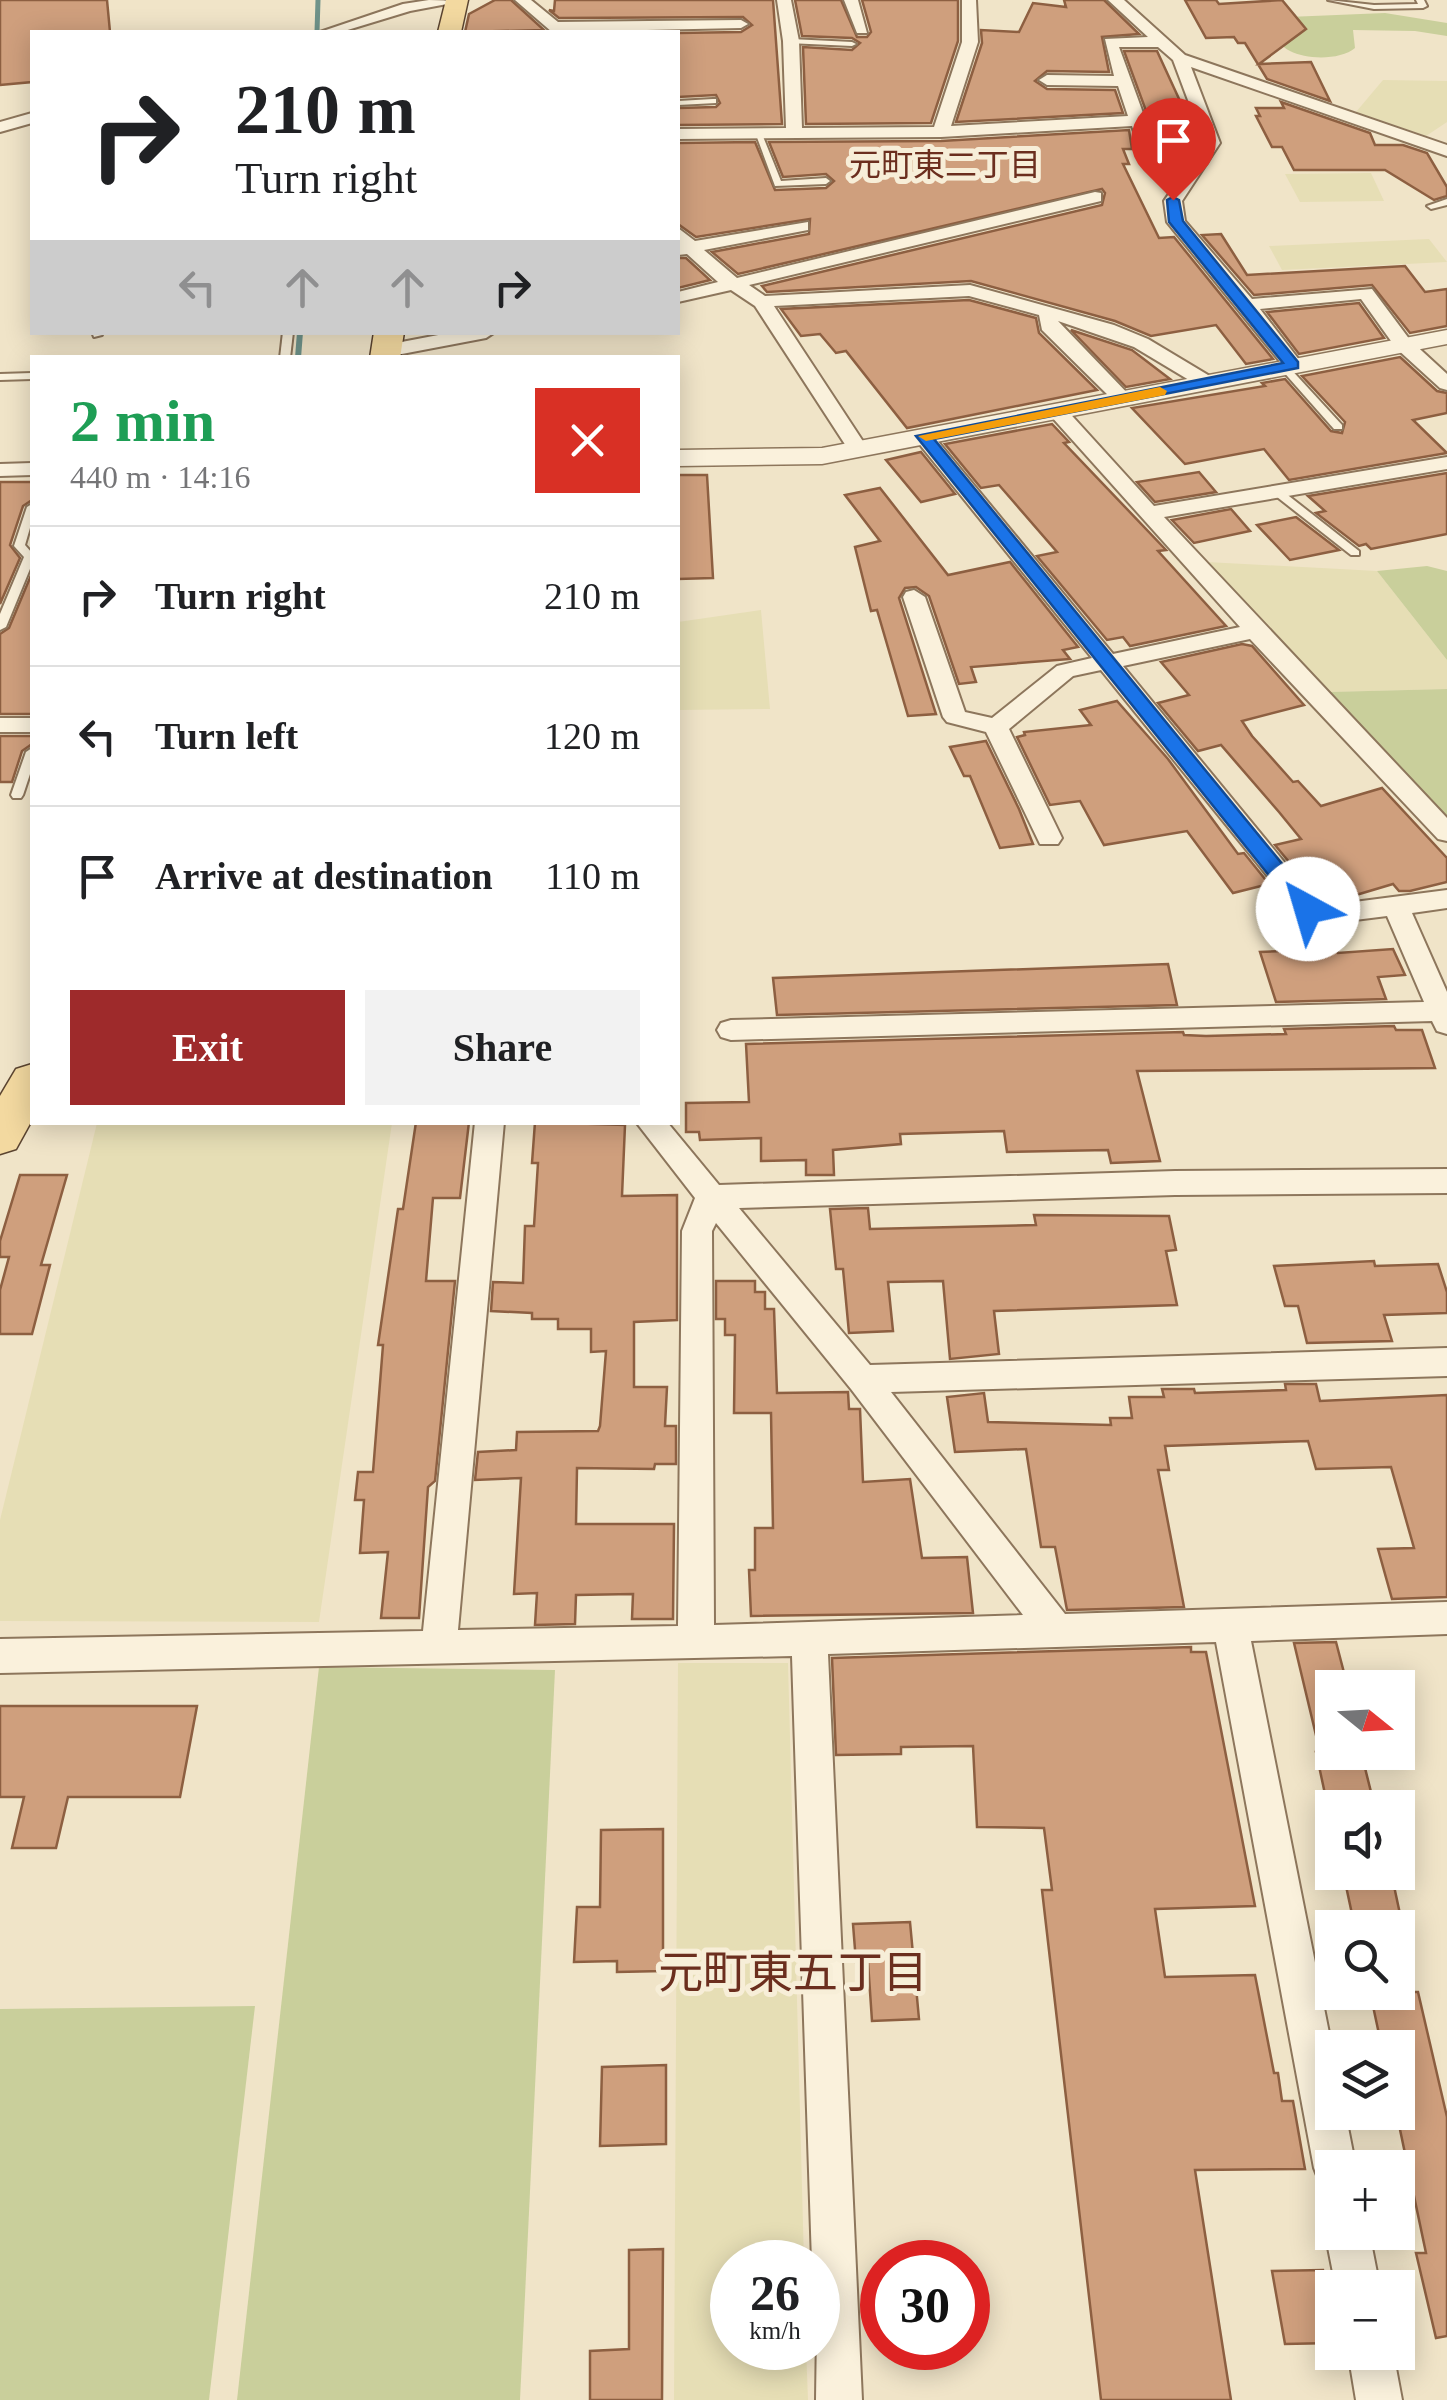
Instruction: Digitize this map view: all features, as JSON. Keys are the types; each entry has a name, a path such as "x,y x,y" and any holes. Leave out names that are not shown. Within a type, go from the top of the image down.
{"main road":[{"path":"450,30 457,0"},
{"path":"0,1136 30,1084"}],"street":[{"path":"337,24 457,0"},
{"path":"522,0 558,30 741,24"},
{"path":"784,0 791,41 794,134"},
{"path":"850,0 862,30"},
{"path":"941,132 970,42 969,0"},
{"path":"1114,0 1180,58 1447,151"},
{"path":"1147,146 1110,42 1159,42"},
{"path":"1180,58 1212,143 1173,200 1176,222 1247,305 1288,366"},
{"path":"1047,80 1122,81"},
{"path":"0,127 30,119"},
{"path":"680,134 941,132 1138,121"},
{"path":"680,297 1095,197"},
{"path":"682,243 802,226"},
{"path":"682,243 734,286 762,302 858,449"},
{"path":"762,302 830,294 952,289 996,296 1141,343 1206,382"},
{"path":"1247,305 1366,293 1403,344 1447,384"},
{"path":"1048,312 1050,326 1123,398"},
{"path":"387,347 466,335"},
{"path":"680,458 822,456 1447,337"},
{"path":"1056,411 1255,631 1447,833"},
{"path":"924,436 1308,909 1332,914 1447,899"},
{"path":"1148,513 1447,463"},
{"path":"0,470 30,469"},
{"path":"914,597 954,717 996,727"},
{"path":"996,727 1065,671 1255,631"},
{"path":"0,725 30,725"},
{"path":"996,727 1049,838"},
{"path":"731,1030 1445,1017 1396,906"},
{"path":"439,1647 490,1125"},
{"path":"652,1125 862,1379 1055,1629"},
{"path":"711,1198 1175,1183 1447,1181"},
{"path":"696,1642 697,1231 711,1198"},
{"path":"862,1379 1447,1362"},
{"path":"0,1656 696,1642 1447,1618"},
{"path":"1231,1627 1331,2150"},
{"path":"808,1636 839,2400"},
{"path":"1373,2370 1379,2400"}],"lane":[{"path":"1332,0 1374,8 1423,6 1420,0"},
{"path":"791,41 852,44"},
{"path":"680,103 712,101"},
{"path":"758,134 778,184 826,181"},
{"path":"1431,206 1447,202"},
{"path":"1288,366 1338,427"},
{"path":"0,377 30,376"},
{"path":"1276,492 1355,554"},
{"path":"0,627 30,558 18,546 30,513"},
{"path":"17,796 30,758"}],"shaded area":[{"path":"1383,80 1447,81 1447,122 1426,136 1356,112"},
{"path":"1371,173 1384,201 1300,202 1285,174"},
{"path":"1429,239 1447,262 1282,270 1269,246"},
{"path":"1207,562 1377,571 1447,660 1447,689 1329,692"},
{"path":"761,610 770,709 680,710 680,622"},
{"path":"97,1125 392,1125 319,1622 0,1621 0,1520"},
{"path":"678,1663 788,1663 803,2240 710,2240 710,2370 807,2370 808,2400 674,2400"}],"green space":[{"path":"1385,13 1447,23 1447,36 1353,30 1355,48 1333,57 1314,57 1285,48 1263,18"},
{"path":"1427,566 1447,571 1447,660 1377,571"},
{"path":"1447,689 1447,817 1329,692"},
{"path":"319,1667 555,1670 520,2400 237,2400"},
{"path":"255,2006 209,2400 0,2400 0,2009"}],"building":[{"path":"0,0 107,0 110,30 30,30 30,82 0,85"},
{"path":"495,0 511,0 544,30 465,30 469,14"},
{"path":"555,0 773,0 782,124 680,125 680,108 716,107 720,103 716,95 680,97 680,33 741,32 752,25 743,17 559,18 549,10 554,11"},
{"path":"795,0 841,0 857,37 867,37 871,32 862,0 958,0 958,41 931,123 806,124 803,47 852,50 860,43 852,38 802,36"},
{"path":"1064,0 1104,0 1139,34 1102,37 1109,72 1047,71 1035,81 1047,89 1115,90 1123,113 956,122 982,43 981,30 1019,32 1033,3 1066,7"},
{"path":"1185,0 1216,0 1219,4 1282,0 1306,29 1259,64 1311,62 1330,101 1267,79 1245,43 1238,43 1234,37 1206,38"},
{"path":"1124,51 1157,51 1197,138 1156,138"},
{"path":"1281,102 1370,133 1375,145 1403,145 1427,153 1447,187 1447,196 1434,200 1385,170 1294,170 1282,147 1272,147 1256,116 1260,116 1256,108 1284,108"},
{"path":"1129,130 1132,149 1123,149 1129,164 1123,164 1159,238 1174,237 1273,359 1246,364 1216,325 1151,336 1115,321 971,281 767,292 762,286 1102,205 1102,189 738,274 712,252 809,234 810,219 696,237 680,225 680,143 755,142 775,190 826,188 834,181 826,174 783,177 769,142 941,141"},
{"path":"1221,234 1247,275 1405,266 1425,292 1447,289 1447,326 1410,333 1372,285 1254,295 1202,235"},
{"path":"680,258 686,258 710,280 680,288"},
{"path":"969,300 1036,318 1039,333 1097,390 907,428 846,351 836,353 820,334 801,336 781,309"},
{"path":"1359,303 1384,338 1299,354 1267,312"},
{"path":"1071,330 1132,350 1170,379 1126,387"},
{"path":"1400,357 1437,391 1447,393 1447,413 1413,420 1447,453 1289,480 1264,449 1185,464 1132,408 1265,386 1262,383 1285,379 1331,431 1342,433 1345,422 1302,376"},
{"path":"1052,424 1069,442 1064,443 1166,550 1158,551 1226,626 1130,646 1123,637 1107,640 1037,556 1057,552 999,485 981,488 945,444"},
{"path":"921,452 955,494 921,502 886,460"},
{"path":"1199,472 1216,492 1155,502 1137,482"},
{"path":"1447,473 1447,534 1371,549 1366,544 1359,546 1316,513 1325,511 1308,496"},
{"path":"680,475 707,475 713,578 680,579"},
{"path":"0,482 30,482 30,501 23,506 10,545 20,558 0,604"},
{"path":"880,488 948,575 1010,562 1078,647 1063,650 1070,659 971,667 976,682 959,684 929,596 916,587 905,588 899,598 936,714 908,716 877,610 871,611 855,547 880,541 845,495"},
{"path":"1231,509 1250,531 1194,543 1172,520"},
{"path":"1296,517 1339,550 1290,560 1257,525"},
{"path":"30,578 30,714 0,714 0,634 9,628"},
{"path":"1242,644 1252,646 1304,705 1242,721 1252,736 1293,782 1298,781 1321,806 1382,788 1447,858 1447,882 1410,891 1399,891 1393,884 1356,895 1335,871 1304,880 1275,845 1301,839 1279,812 1221,745 1198,751 1158,703 1189,695 1161,662"},
{"path":"1117,701 1168,759 1238,854 1244,853 1269,884 1233,893 1187,831 1104,845 1080,801 1050,805 1017,737 1025,735 1024,732 1091,725 1080,710"},
{"path":"0,736 30,736 30,745 22,751 12,782 0,782"},
{"path":"986,741 1033,844 1000,848 970,776 964,776 950,747"},
{"path":"1336,949 1338,953 1393,949 1405,975 1378,977 1386,999 1276,1002 1260,952"},
{"path":"1168,964 1177,1005 777,1015 773,978"},
{"path":"1394,1026 1396,1030 1422,1030 1435,1068 1137,1071 1160,1161 1111,1163 1108,1150 1007,1152 1004,1131 900,1134 901,1144 833,1150 834,1175 806,1175 806,1160 761,1161 761,1138 700,1140 699,1132 686,1132 686,1103 749,1102 746,1044 1183,1032 1206,1036 1286,1034 1284,1029"},
{"path":"416,1125 469,1125 460,1198 433,1198 426,1281 455,1281 435,1481 428,1487 419,1618 381,1618 388,1552 360,1553 364,1500 355,1500 358,1472 373,1472 383,1345 378,1345 398,1209 403,1209"},
{"path":"535,1125 625,1125 622,1196 677,1195 677,1320 634,1322 634,1387 667,1387 665,1426 676,1426 676,1464 655,1464 654,1469 577,1468 576,1524 674,1524 673,1619 632,1619 633,1594 576,1595 575,1624 535,1625 537,1593 514,1594 521,1478 475,1480 478,1452 516,1450 517,1432 598,1431 600,1426 606,1351 591,1352 591,1329 558,1329 558,1319 532,1319 532,1313 491,1311 493,1282 523,1283 525,1226 534,1226 538,1163 532,1163"},
{"path":"20,1175 67,1175 41,1265 50,1265 32,1334 0,1334 0,1290 9,1257 0,1257 0,1241"},
{"path":"868,1208 870,1229 1036,1225 1034,1215 1169,1216 1176,1250 1166,1251 1177,1305 994,1311 999,1354 950,1359 943,1281 888,1282 893,1331 849,1333 843,1269 836,1269 830,1209"},
{"path":"1374,1261 1375,1266 1438,1264 1447,1292 1447,1313 1384,1315 1392,1341 1307,1343 1298,1306 1285,1306 1274,1266"},
{"path":"716,1281 755,1281 755,1292 765,1292 765,1309 774,1309 777,1393 848,1392 849,1409 860,1409 863,1482 910,1479 922,1558 967,1557 973,1613 751,1616 749,1570 755,1570 755,1528 773,1528 771,1413 734,1413 735,1335 725,1335 725,1319 716,1319"},
{"path":"1285,1384 1316,1384 1320,1401 1447,1395 1447,1597 1392,1599 1378,1549 1414,1548 1391,1467 1316,1469 1308,1441 1165,1446 1169,1470 1158,1470 1184,1607 1067,1610 1055,1547 1041,1547 1026,1449 955,1452 947,1397 984,1393 988,1422 1111,1425 1110,1418 1132,1418 1129,1397 1164,1397 1162,1389 1194,1389 1195,1393 1286,1390"},
{"path":"1336,1642 1343,1670 1315,1670 1315,1731 1294,1643"},
{"path":"1191,1647 1191,1652 1206,1652 1255,1906 1155,1909 1165,1977 1255,1975 1274,2073 1278,2073 1282,2101 1293,2101 1305,2169 1195,2170 1231,2400 1101,2400 1042,1890 1052,1890 1044,1828 977,1827 973,1746 901,1747 901,1754 836,1755 832,1658"},
{"path":"0,1706 197,1706 180,1797 68,1797 56,1848 12,1848 24,1797 0,1797"},
{"path":"1320,1770 1366,1770 1370,1790 1324,1790"},
{"path":"663,1829 663,1971 617,1972 617,1961 574,1962 577,1907 600,1907 601,1830"},
{"path":"1347,1890 1395,1890 1399,1910 1351,1910"},
{"path":"910,1922 919,2019 872,2021 868,1962 856,1962 853,1924"},
{"path":"1418,1992 1447,2117 1447,2336 1436,2338 1416,2253 1426,2253 1415,2201 1415,2150 1404,2150 1400,2130 1415,2130 1415,2030 1378,2030 1374,2010 1415,2010"},
{"path":"666,2065 666,2144 600,2146 602,2067"},
{"path":"663,2249 662,2400 590,2400 590,2351 629,2349 629,2250"},
{"path":"1315,2270 1315,2343 1285,2344 1272,2271"}],"waterway":[{"path":"317,30 318,0"},
{"path":"298,355 300,335"}],"slow traffic":[{"path":"926,436 1160,391"}],"district":[{"name":"元町東二丁目","path":"945,165"},
{"name":"元町東五丁目","path":"793,1972"}],"route":[{"path":"1173,200 1176,222 1293,365 924,436 1308,909"}]}
